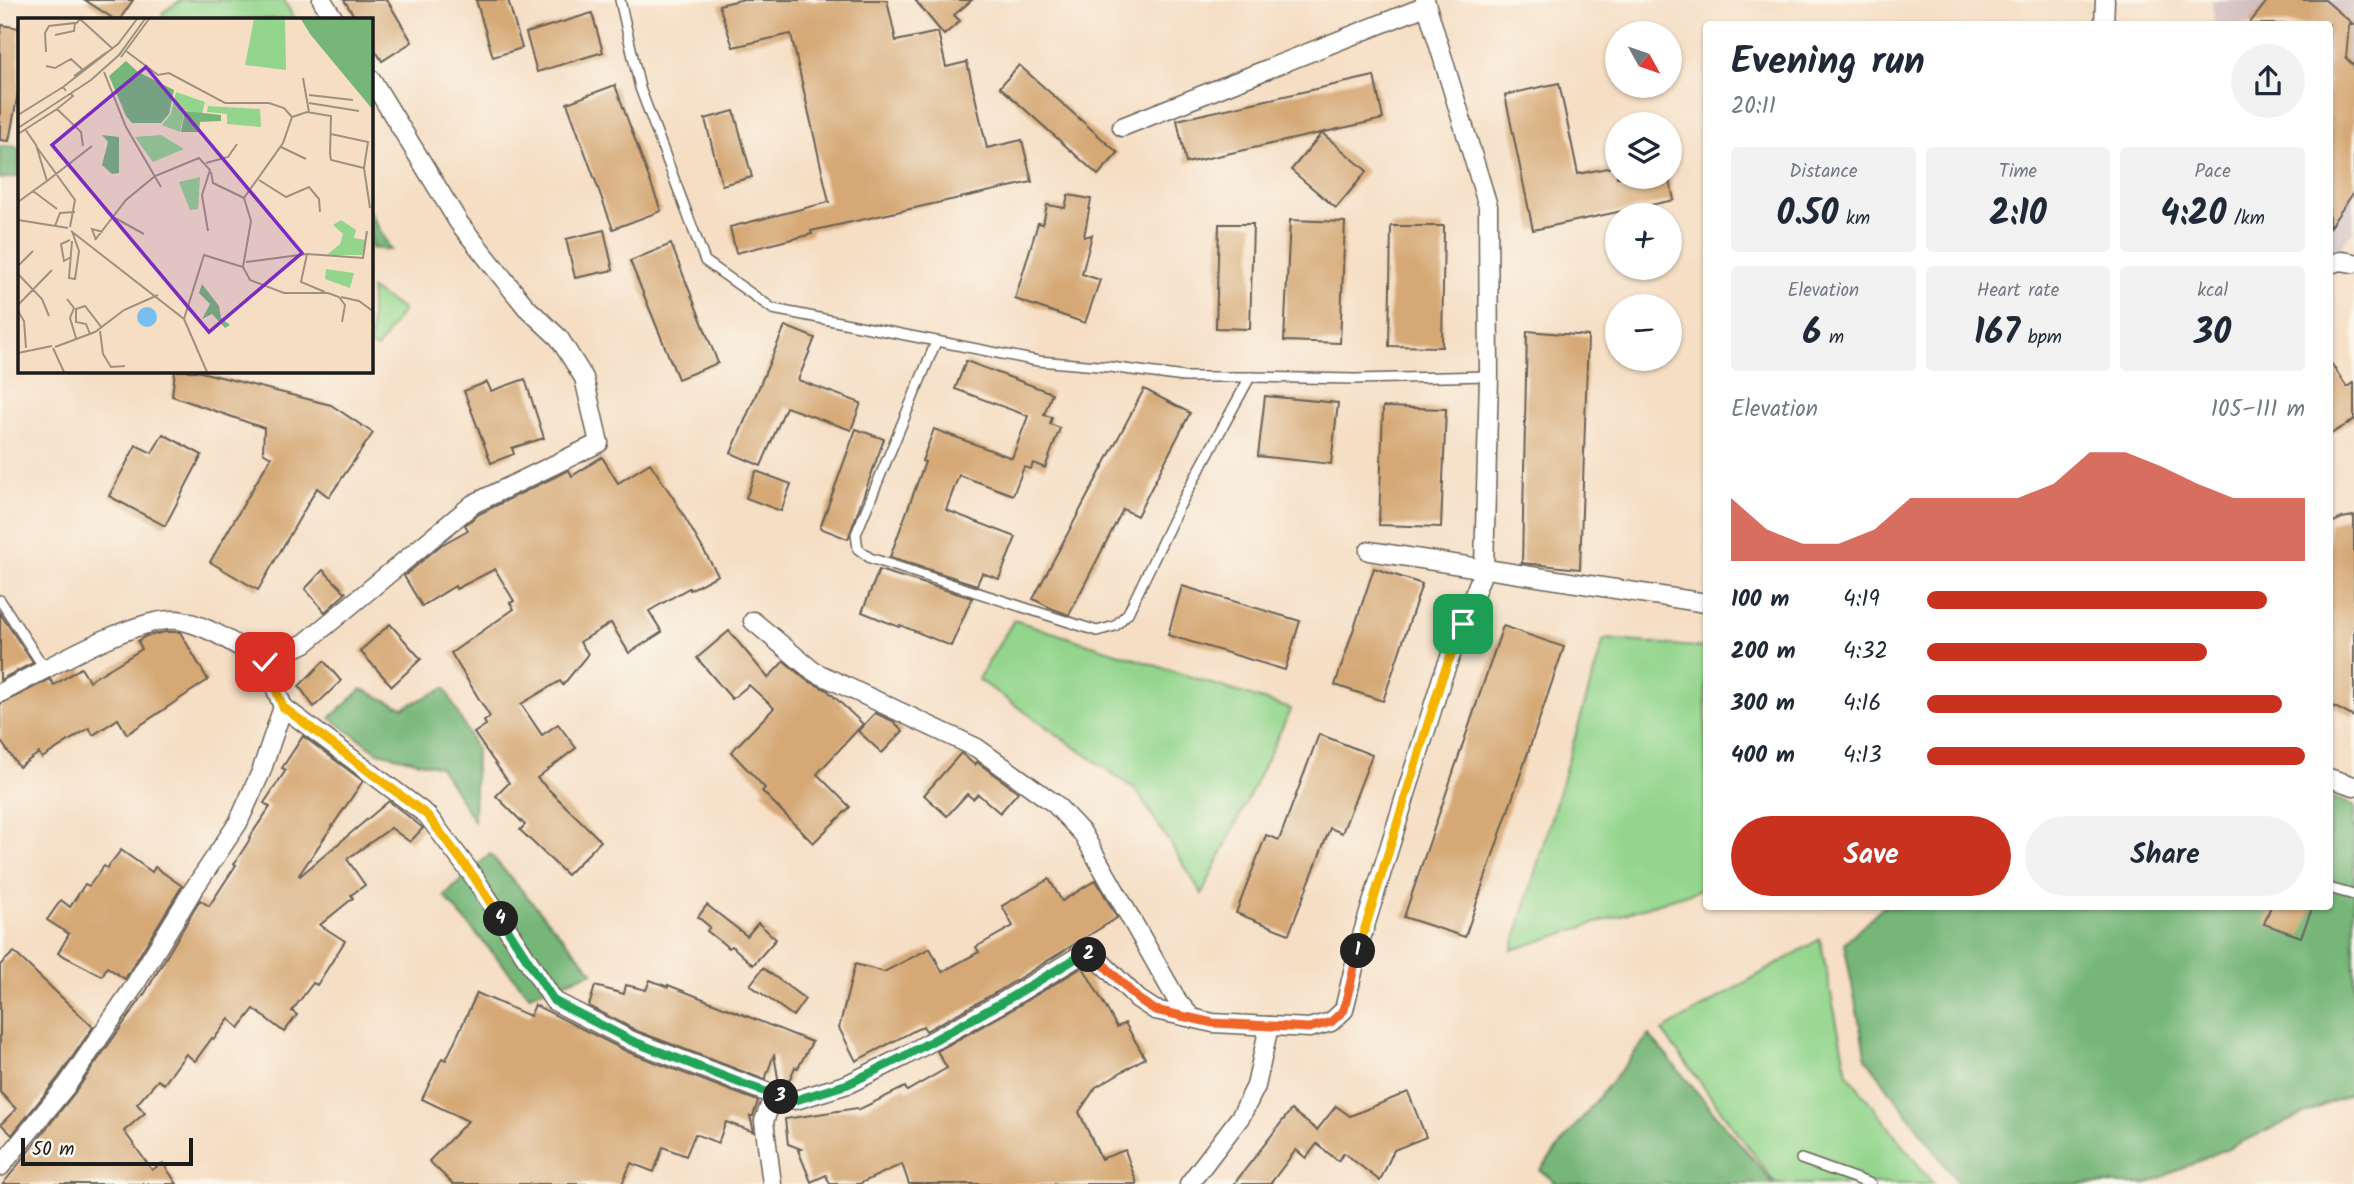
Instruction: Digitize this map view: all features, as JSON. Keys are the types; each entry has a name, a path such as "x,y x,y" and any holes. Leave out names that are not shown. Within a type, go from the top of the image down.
{"street":[{"path":"323,0 333,18"},
{"path":"2104,21 2105,0"},
{"path":"0,693 128,629 160,621 180,620 203,627 265,662 283,707 427,815 474,877 554,1001 632,1041 774,1095 796,1100 848,1084 903,1057 1087,954 1095,956 1138,999 1155,1010 1213,1023 1309,1028 1331,1022 1344,1010 1360,942 1438,692 1484,569 1489,376 1488,206 1426,3 1122,127"},
{"path":"265,662 305,643 473,504 599,443 584,378 559,338 526,307 459,223 373,82"},
{"path":"2333,263 2354,263"},
{"path":"1369,551 1703,603"},
{"path":"753,621 813,671 977,748 1055,804 1083,834 1178,1002 1192,1018"},
{"path":"0,1167 67,1085 238,823 261,772 283,707"},
{"path":"2333,779 2354,786"},
{"path":"1189,1184 1241,1116 1256,1086 1269,1026"},
{"path":"772,1184 764,1121 774,1095"}],"lane":[{"path":"620,0 640,88 705,261 773,309 1038,361 1184,377 1355,379 1489,376"},
{"path":"936,342 856,534 858,549 870,558 1097,631 1115,626 1128,613 1179,507 1250,377"},
{"path":"0,600 46,670"},
{"path":"2333,889 2354,895"},
{"path":"1801,1159 1871,1184"}],"shaded area":[{"path":"2212,0 2354,0 2354,230 2333,256 2333,21 2214,21"}],"green space":[{"path":"181,0 284,0 293,18 164,18 162,13"},
{"path":"0,146 18,147 18,176 0,179"},
{"path":"373,218 391,250 373,248"},
{"path":"373,290 403,310 377,349 373,347"},
{"path":"1014,620 1291,709 1202,894 1136,790 978,679"},
{"path":"1604,639 1703,648 1703,889 1512,950"},
{"path":"445,688 476,749 474,821 440,767 378,752 330,718 362,689 403,708"},
{"path":"2333,798 2354,805 2354,1092 2147,1184 1959,1184 1866,1058 1844,943 1879,910 2333,910"},
{"path":"490,854 593,972 529,995 444,896"},
{"path":"1820,939 1847,1073 1933,1184 1776,1184 1662,1031"},
{"path":"1649,1035 1774,1184 1557,1184 1540,1170"}],"building":[{"path":"85,0 133,0 121,18 112,18"},
{"path":"344,0 387,0 412,42 382,61 373,46 373,18 355,18"},
{"path":"476,0 508,0 522,48 493,57"},
{"path":"740,0 887,0 896,41 938,32 946,67 967,62 987,148 1022,140 1032,182 811,231 812,234 736,253 730,227 829,202 791,34 733,47 719,5"},
{"path":"915,0 972,0 954,15 960,21 944,35"},
{"path":"2268,0 2325,0 2353,24 2349,24 2346,58 2354,66 2354,192 2333,222 2333,21 2251,21"},
{"path":"592,13 603,52 537,72 526,33"},
{"path":"2,25 18,28 18,93 9,141 0,140"},
{"path":"1019,65 1118,153 1098,175 1000,87"},
{"path":"1374,76 1383,119 1186,163 1177,120"},
{"path":"1559,83 1578,174 1605,168 1605,189 1672,189 1674,200 1660,203 1605,203 1605,215 1533,230 1505,95"},
{"path":"615,85 661,211 613,229 567,103"},
{"path":"734,111 752,177 722,185 705,119"},
{"path":"1322,133 1367,171 1336,208 1291,170"},
{"path":"1068,195 1091,199 1084,237 1092,235 1082,274 1100,280 1085,323 1015,299 1038,223 1043,224 1047,205 1065,208"},
{"path":"1290,220 1345,222 1340,343 1284,341"},
{"path":"1219,224 1253,224 1250,329 1216,328"},
{"path":"1391,226 1444,226 1442,347 1389,346"},
{"path":"604,230 613,270 575,278 566,239"},
{"path":"671,244 718,363 678,379 630,261"},
{"path":"785,326 815,338 798,380 861,403 851,430 786,407 761,466 731,453"},
{"path":"1527,331 1588,336 1580,569 1522,563"},
{"path":"966,361 1052,393 1044,415 1052,417 1050,424 1060,428 1045,468 1033,463 1031,469 1024,467 1013,495 959,475 946,510 1016,537 999,579 982,573 977,585 890,557 925,462 922,461 934,429 1012,458 1028,416 955,389"},
{"path":"2333,366 2347,387 2354,382 2354,420 2333,433"},
{"path":"175,373 205,373 331,405 373,433 329,497 317,488 258,590 210,562 271,457 263,452 264,428 172,396"},
{"path":"525,379 544,438 512,448 514,454 491,463 464,391 487,382 491,391"},
{"path":"1144,389 1190,413 1137,516 1123,509 1069,615 1033,599"},
{"path":"1265,396 1338,403 1331,464 1258,456"},
{"path":"1383,407 1446,409 1441,527 1379,525"},
{"path":"856,429 884,439 848,539 820,528"},
{"path":"163,434 202,455 165,526 109,496 136,445 152,453"},
{"path":"602,457 618,483 650,463 718,575 649,611 662,632 629,653 611,623 580,642 588,654 563,685 560,681 521,704 542,735 558,724 576,748 537,778 601,841 567,875 520,830 525,825 496,796 509,783 474,733 486,725 484,721 490,717 451,653 514,609 510,603 514,601 495,569 456,589 455,586 422,606 404,576 441,545 468,530 465,525 479,514 569,470 572,476"},
{"path":"756,471 791,484 781,511 746,498"},
{"path":"2354,516 2354,717 2333,706 2333,522"},
{"path":"1374,568 1422,584 1383,701 1335,685"},
{"path":"323,570 346,593 325,612 305,589"},
{"path":"879,570 972,598 951,646 862,612"},
{"path":"1182,586 1300,621 1285,670 1168,635"},
{"path":"0,613 33,663 0,680"},
{"path":"390,624 421,659 392,686 360,651"},
{"path":"1503,626 1564,647 1465,937 1404,917"},
{"path":"729,631 768,678 784,661 806,680 827,690 863,724 817,774 850,807 813,843 762,791 765,788 731,752 774,708 749,685 732,699 697,658"},
{"path":"180,632 208,680 127,734 118,719 93,735 89,728 42,758 39,753 19,767 0,740 0,704 50,679 54,685 81,668 89,681 142,649 138,641 146,636"},
{"path":"324,661 341,681 314,707 299,686"},
{"path":"875,713 893,721 903,731 882,753 858,731"},
{"path":"1319,734 1372,755 1342,833 1330,828 1289,934 1236,913 1266,835 1279,840"},
{"path":"303,736 363,781 300,876 389,801 423,828 410,842 391,828 347,859 365,885 320,925 345,941 317,985 313,983 292,1011 297,1015 284,1032 254,1009 239,1028 229,1019 195,1061 186,1054 164,1084 158,1080 137,1104 145,1113 124,1131 152,1170 163,1163 177,1184 3,1184 76,1091 145,993 200,900 209,906 270,807 264,803 286,770 282,768"},
{"path":"961,753 1018,792 1000,813 978,794 973,799 967,794 947,816 924,795"},
{"path":"121,850 152,872 155,867 182,886 125,979 107,967 102,976 58,953 69,934 47,920 61,900 70,907 85,884 89,886"},
{"path":"1049,879 1062,901 1096,880 1117,918 997,992 926,1031 923,1026 856,1061 839,1028 855,964 884,972 930,948 942,972 979,952 976,947 1013,926 1002,906"},
{"path":"707,905 747,936 758,923 776,939 753,965 732,946 729,948 707,931 710,927 698,917"},
{"path":"2269,910 2311,910 2301,937 2264,924"},
{"path":"14,952 93,1027 58,1078 12,1135 1,1124 16,1109 0,1092 0,965"},
{"path":"1083,967 1117,1027 1125,1023 1145,1058 1096,1087 1079,1112 1101,1159 1125,1150 1137,1184 909,1184 902,1164 859,1184 830,1184 826,1175 811,1182 798,1150 801,1149 788,1144 785,1119 857,1108 858,1110 905,1087 907,1091 947,1068 937,1051"},
{"path":"763,968 805,999 793,1016 750,985"},
{"path":"650,980 812,1042 798,1068 795,1067 787,1086 779,1084 774,1054 765,1080 637,1031 589,1006 595,986 624,994 626,985 646,990"},
{"path":"477,993 530,1016 535,1005 628,1052 758,1101 753,1116 750,1116 754,1132 726,1122 718,1143 695,1134 686,1156 663,1147 654,1172 631,1163 622,1184 453,1184 429,1161 468,1121 422,1099 442,1058 446,1060"},
{"path":"1408,1092 1426,1137 1394,1150 1380,1181 1344,1153 1338,1161 1317,1144 1306,1158 1296,1150 1270,1184 1234,1184 1291,1110 1317,1130 1336,1106 1350,1116"}],"route":[{"path":"265,662 283,707 427,815 474,877 554,1001 632,1041 743,1084 796,1100 848,1084 903,1057 1087,954 1095,956 1138,999 1155,1010 1213,1023 1309,1028 1331,1022 1344,1010 1360,942 1442,678 1463,624"}]}
